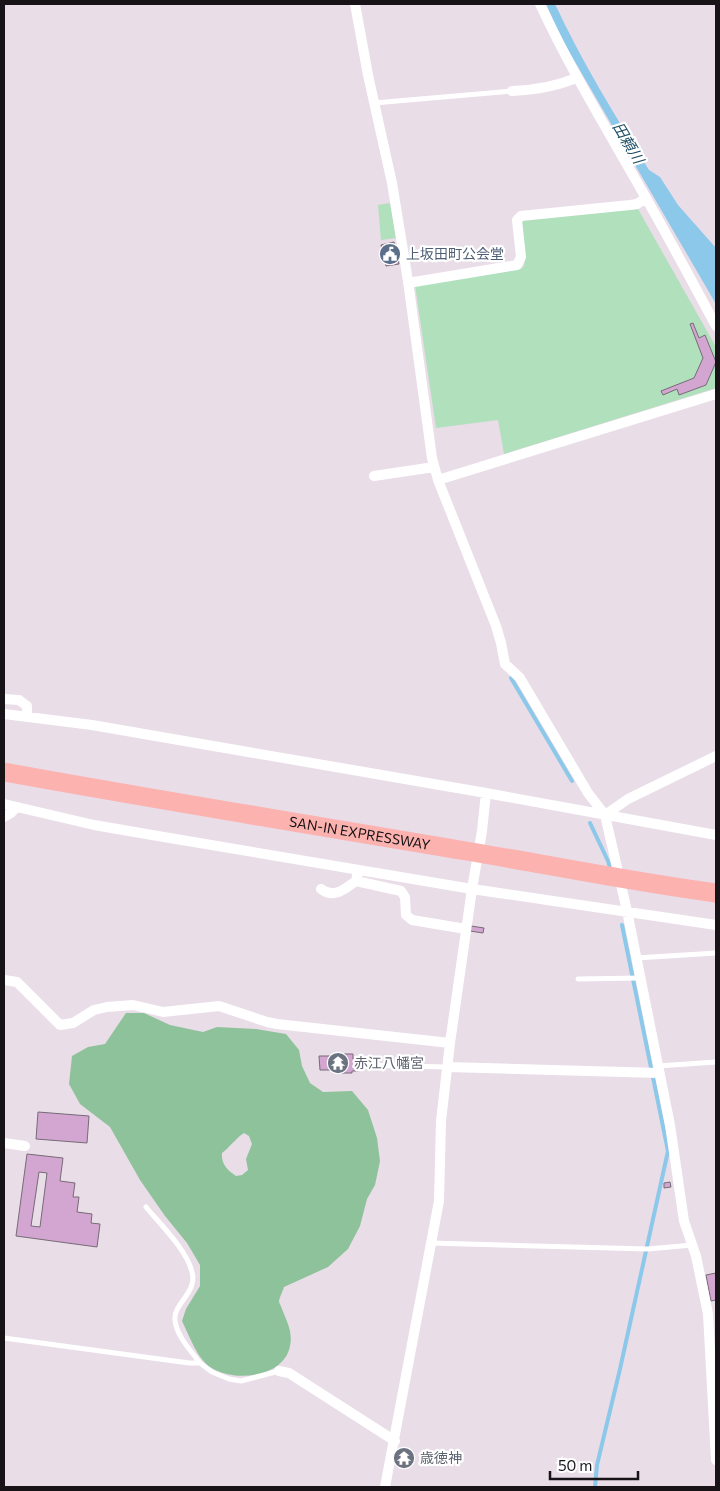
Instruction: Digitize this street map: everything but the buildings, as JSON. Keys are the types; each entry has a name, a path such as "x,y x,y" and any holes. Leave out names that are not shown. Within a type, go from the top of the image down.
{"highway":[{"name":"SAN-IN EXPRESSWAY","path":"4,764 653,879 716,893"},
{"name":"SAN-IN EXPRESSWAY","path":"4,772 180,804 469,847"},
{"name":"SAN-IN EXPRESSWAY","path":"653,879 716,883"}],"street":[{"path":"355,4 392,183 434,467 438,480 496,626 505,664 520,678 588,792 605,815 636,958 635,978 655,1071 670,1125 684,1221 696,1256 708,1314 716,1460"},
{"path":"540,4 576,78 646,198 716,326"},
{"path":"512,91 535,90 558,85 576,78"},
{"path":"408,283 517,265 521,257 517,220 521,216 637,204 646,198"},
{"path":"438,480 716,394"},
{"path":"374,476 434,467"},
{"path":"4,699 19,700 27,706 27,716"},
{"path":"4,714 102,727 716,834"},
{"path":"605,815 628,799 716,756"},
{"path":"385,1487 439,1201 441,1121 450,1043 486,793"},
{"path":"4,804 94,825 358,870 716,925"},
{"path":"4,818 16,808"},
{"path":"356,881 358,870"},
{"path":"321,889 334,894 356,881 401,891 405,897 406,915 412,920 466,929"},
{"path":"4,980 17,982 60,1025 73,1023 79,1017 94,1010 107,1007 133,1005 163,1012 219,1006 277,1024 450,1043"},
{"path":"448,1067 655,1071"},
{"path":"4,1143 25,1146"},
{"path":"279,1371 289,1373 395,1441"}],"lane":[{"path":"374,103 512,91"},
{"path":"636,958 716,953"},
{"path":"578,979 635,978"},
{"path":"655,1071 716,1062"},
{"path":"359,1065 448,1067"},
{"path":"146,1207 180,1249 192,1272 192,1286 174,1313 174,1320 180,1333 200,1363 212,1372 229,1379 241,1381 279,1371"},
{"path":"431,1244 646,1249 692,1245"},
{"path":"4,1338 200,1363"}],"green space":[{"path":"390,203 396,238 381,240 378,205"},
{"path":"638,209 716,347 716,388 504,454 498,420 436,428 415,285 521,269 524,266 525,260 520,224 525,219"},
{"path":"126,1013 144,1013 170,1025 203,1032 217,1027 256,1029 286,1034 299,1050 302,1066 310,1083 323,1092 352,1091 368,1110 377,1138 380,1161 375,1185 367,1199 360,1226 348,1249 328,1267 284,1287 279,1302 289,1327 291,1336 290,1346 286,1357 268,1371 244,1376 220,1372 205,1363 194,1346 182,1321 186,1309 200,1286 200,1265 187,1243 140,1180 110,1127 80,1104 69,1084 72,1056 88,1047 105,1044","holes":["244,1133 249,1136 252,1144 246,1159 248,1170 242,1175 236,1176 225,1166 222,1160 222,1153"]}],"water":[{"name":"田頼川","path":"546,4 555,4 599,88 649,170 660,177 678,205 716,248 716,304 564,43"}],"waterway":[{"path":"511,678 572,781"},
{"path":"590,823 611,871"},
{"path":"595,1487 597,1465 668,1151 622,925"}],"place":[{"name":"上坂田町公会堂","path":"390,254"},
{"name":"赤江八幡宮","path":"338,1063"},
{"name":"歳徳神","path":"404,1458"}]}
